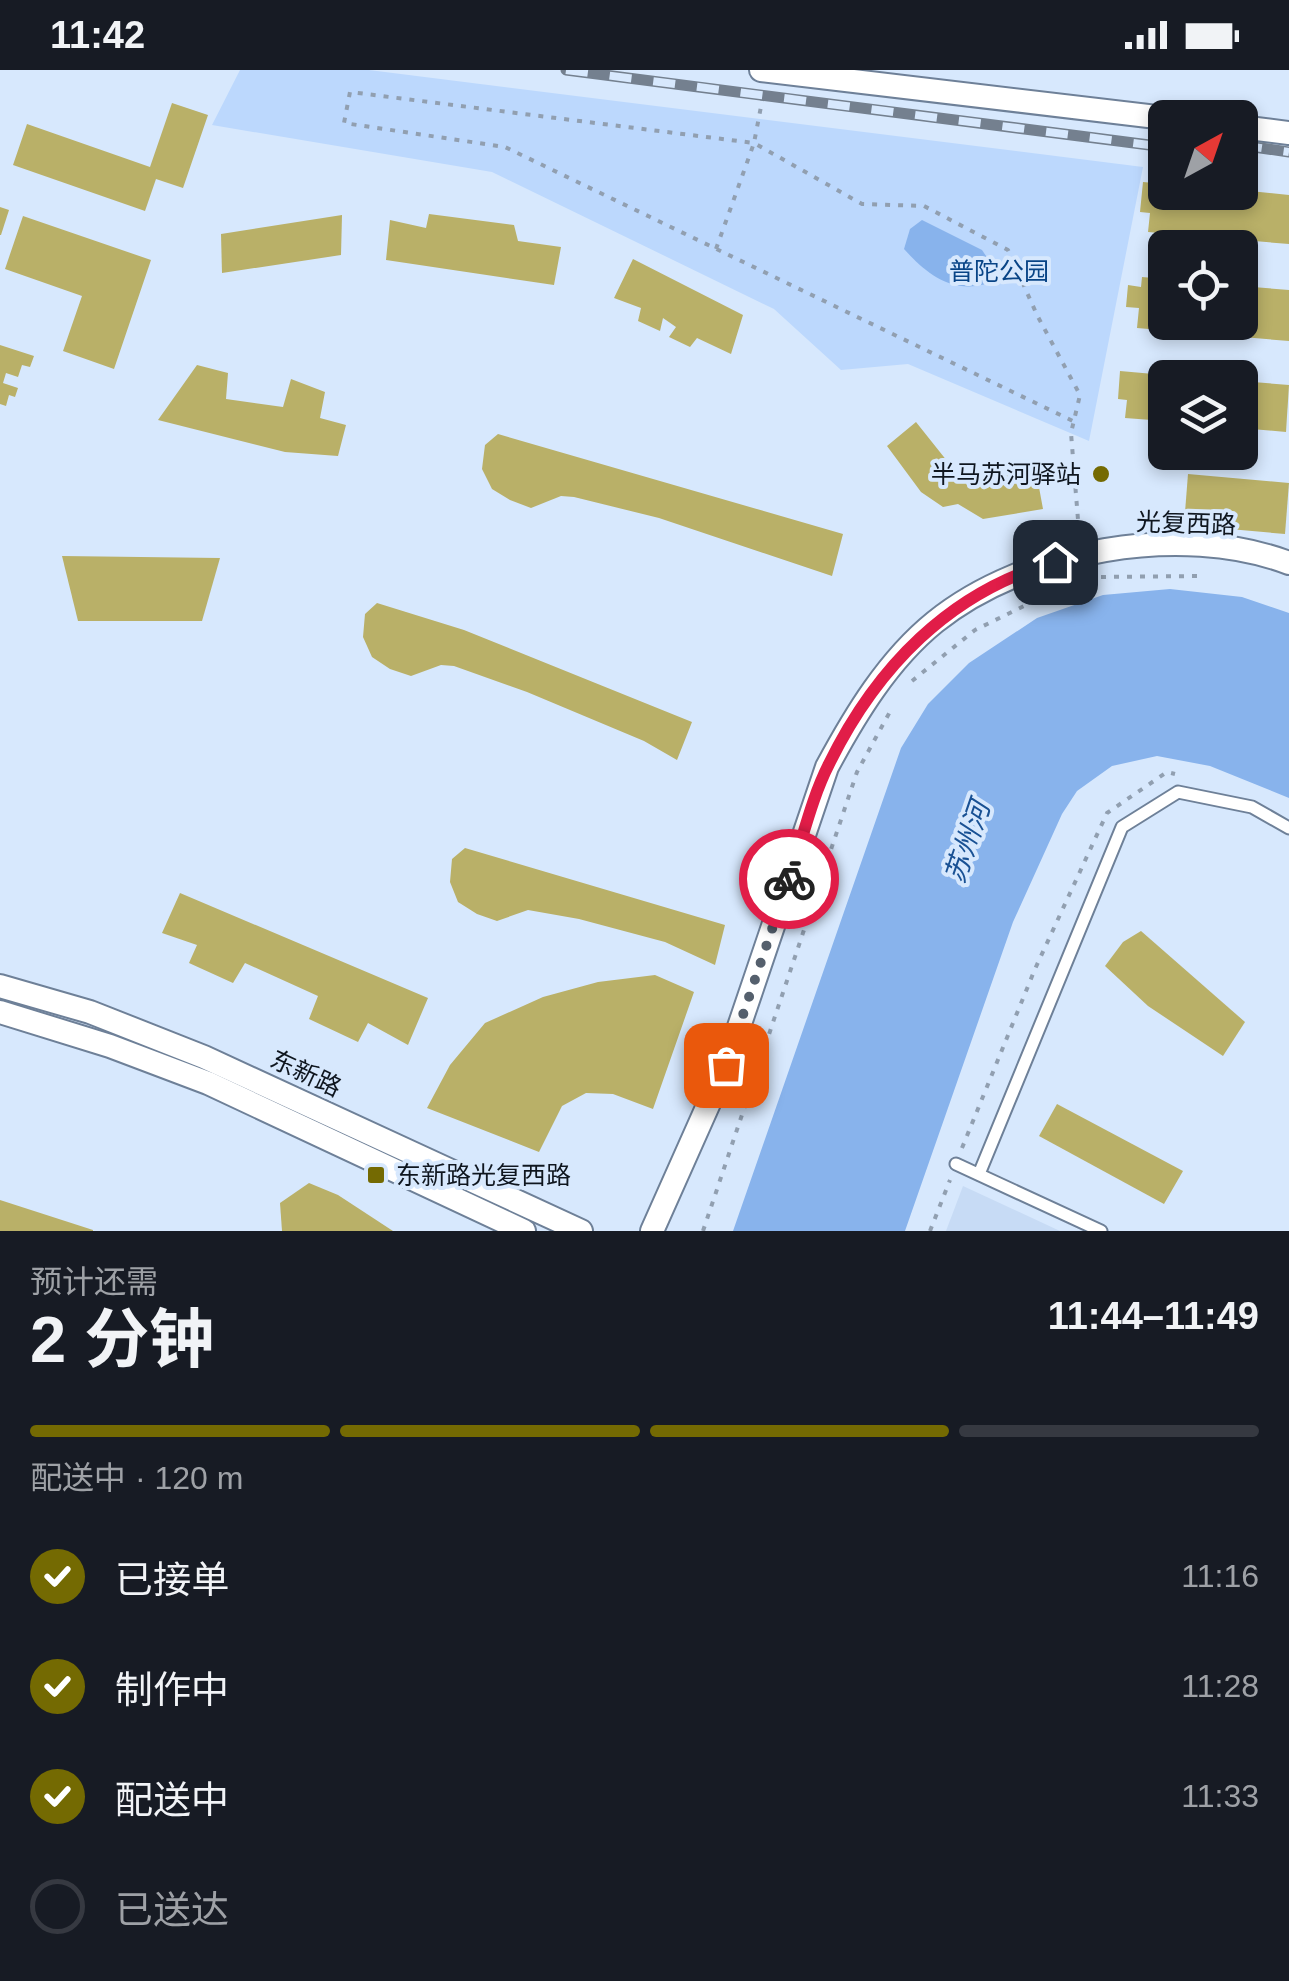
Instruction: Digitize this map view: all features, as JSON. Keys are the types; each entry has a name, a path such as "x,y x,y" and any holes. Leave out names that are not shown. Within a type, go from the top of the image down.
{"street":[{"path":"764,70 1148,116"},
{"path":"1258,129 1289,132"},
{"name":"光复西路","path":"652,1231 726,1065 827,767 851,723 890,668 934,623 983,590 1030,569 1082,566 1147,546 1210,546 1272,556 1289,563"},
{"name":"东新路","path":"0,986 90,1012 204,1057 581,1231"},
{"name":"东新路","path":"0,1012 110,1046 208,1083 524,1231"}],"lane":[{"path":"980,1174 1122,827 1178,792 1252,807 1289,828"},
{"path":"956,1164 1101,1231"}],"path":[{"path":"716,249 754,143 764,70"},
{"path":"902,688 975,630 1082,566 1071,434 1075,422 1080,395 1008,250 924,206 862,204 754,143 350,92 344,123 505,147 1075,422"},
{"path":"1103,577 1202,576"},
{"path":"703,1231 857,772 893,705"}],"shaded area":[{"path":"963,1186 1060,1231 946,1231"}],"green space":[{"name":"普陀公园","path":"240,70 369,70 1143,167 1089,441 908,364 841,370 774,309 492,172 212,125"}],"water":[{"path":"922,220 982,250 1001,278 986,284 960,286 925,269 904,249 910,229"},
{"name":"苏州河","path":"1170,589 1242,597 1289,613 1289,798 1210,766 1157,756 1112,766 1077,791 1062,814 1013,922 905,1231 733,1231 901,748 928,704 969,663 1037,618 1103,595"}],"building":[{"path":"172,103 208,115 183,188 156,179 145,211 13,165 27,124 150,167"},
{"path":"1143,182 1148,182 1148,210 1258,210 1258,192 1289,195 1289,244 1258,241 1258,230 1148,230 1150,213 1140,212"},
{"path":"0,207 9,210 1,235 0,235"},
{"path":"429,214 514,225 518,241 561,247 554,285 386,260 390,220 426,228"},
{"path":"342,215 341,255 222,273 221,234"},
{"path":"23,216 151,260 114,369 63,351 82,296 5,269"},
{"path":"633,259 743,315 731,354 697,338 690,347 669,337 676,327 663,318 660,331 638,321 641,308 614,298"},
{"path":"1142,277 1148,278 1148,329 1137,328 1139,308 1126,307 1128,285 1141,287"},
{"path":"1258,287 1289,290 1289,341 1258,338"},
{"path":"0,345 34,356 30,367 22,365 18,377 6,373 3,383 18,388 15,397 9,395 6,406 0,404"},
{"path":"197,365 228,373 226,399 283,407 291,379 325,392 320,418 346,425 338,456 285,452 158,420"},
{"path":"1120,371 1148,373 1148,420 1125,418 1127,400 1118,399"},
{"path":"1258,382 1289,385 1286,432 1258,430"},
{"path":"916,422 963,481 1036,471 1043,509 983,519 958,504 943,507 921,492 887,446"},
{"path":"498,434 843,534 832,576 659,518 574,497 561,496 531,508 510,500 492,489 482,469 485,445"},
{"path":"1188,474 1289,483 1285,534 1184,525"},
{"path":"62,556 220,558 202,621 78,621"},
{"path":"377,603 464,630 692,722 677,760 644,741 454,666 441,665 411,676 390,669 372,657 363,637 365,614"},
{"path":"465,848 725,925 715,965 665,942 579,919 528,910 497,921 477,914 458,902 450,882 452,859"},
{"path":"180,893 428,998 408,1045 368,1023 358,1042 309,1019 318,996 245,963 233,983 189,963 197,945 162,933"},
{"path":"1141,931 1245,1022 1223,1056 1148,1006 1105,966 1123,942"},
{"path":"655,975 694,992 653,1109 613,1094 586,1093 562,1106 539,1152 427,1108 450,1065 485,1023 543,997 598,982"},
{"path":"1057,1104 1183,1171 1164,1204 1039,1136"},
{"path":"309,1183 338,1195 393,1231 282,1231 280,1203"},
{"path":"0,1200 93,1230 93,1231 0,1231"}],"railway":[{"path":"566,70 1148,145"},
{"path":"1258,148 1289,152"}],"way so far":[{"path":"726,1065 789,879"}],"place":[{"name":"半马苏河驿站","path":"1101,474"},
{"name":"东新路光复西路","path":"376,1175"}],"route":[{"path":"789,879 827,767 851,723 890,668 934,623 983,590 1055,562"}]}
